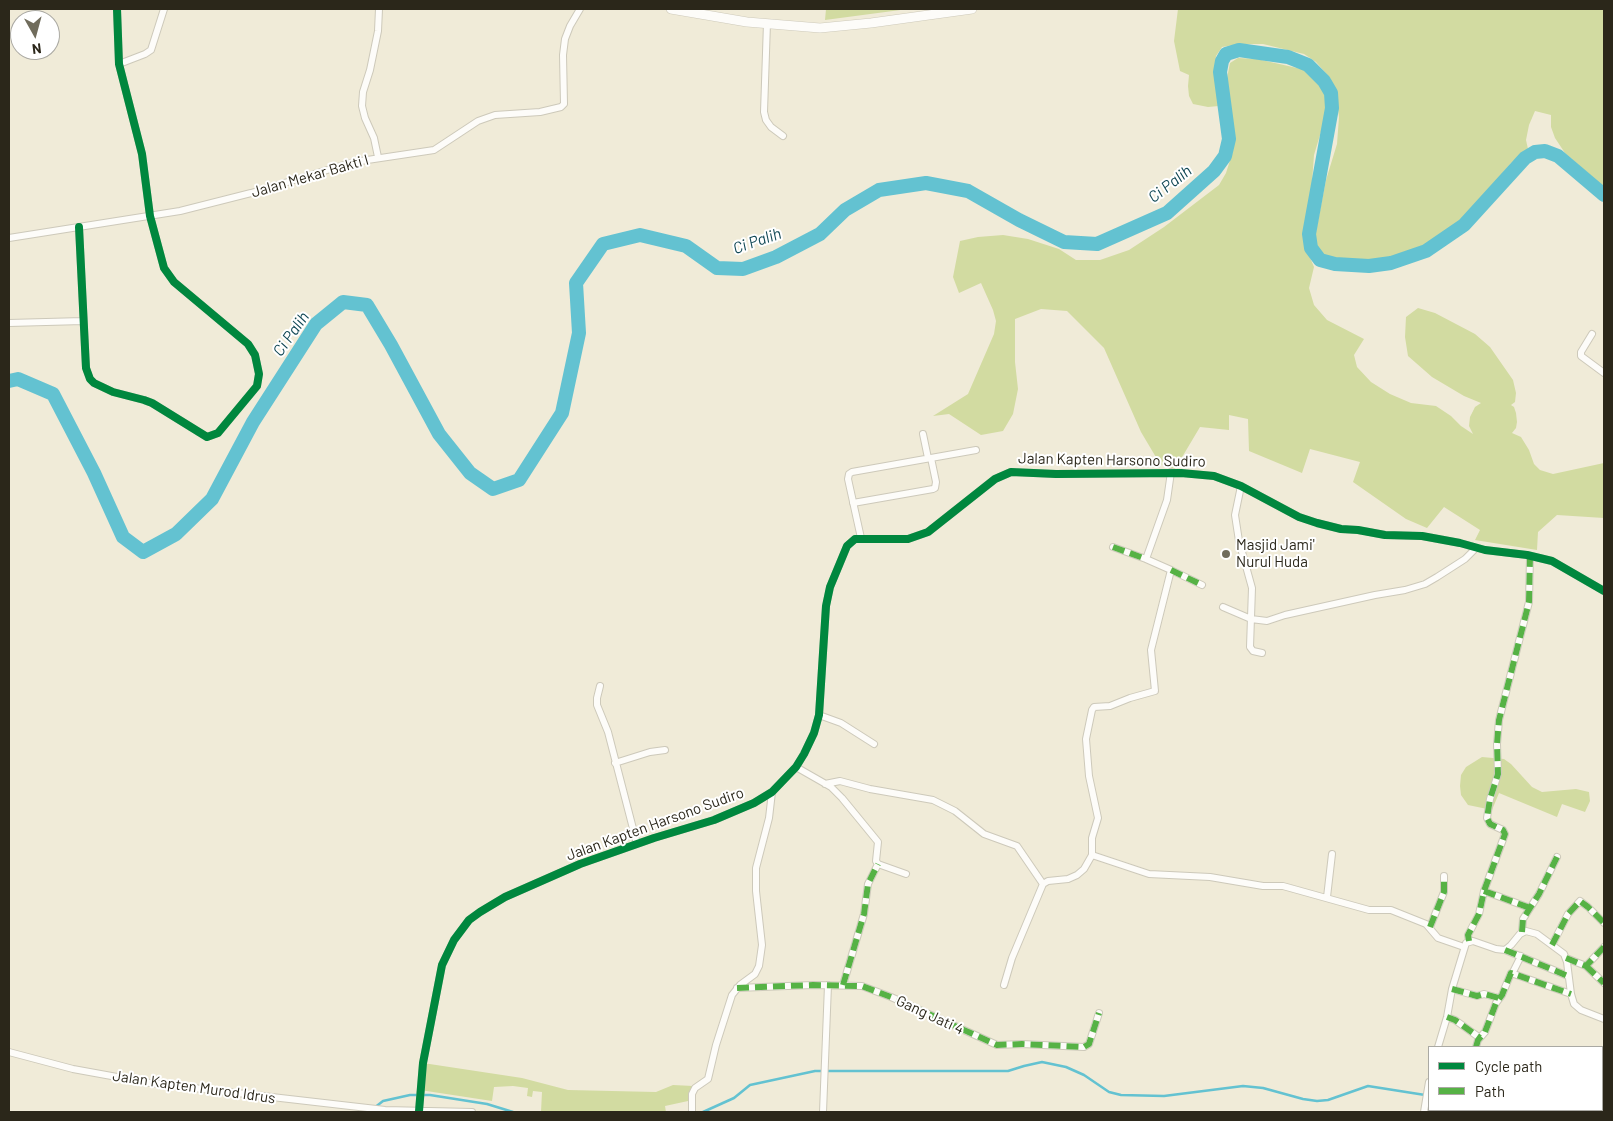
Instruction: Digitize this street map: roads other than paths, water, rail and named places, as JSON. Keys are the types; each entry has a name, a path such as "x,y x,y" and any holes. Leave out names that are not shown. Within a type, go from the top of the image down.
{"street":[{"path":"79,227 86,373 94,383 113,392 152,403 207,437 218,433 257,386 259,374 255,356 248,344 174,282 164,268 150,216 142,154 119,64 117,9"},
{"path":"119,64 146,54 151,50 164,9"},
{"path":"378,157 374,138 362,106 363,92 378,31 379,9"},
{"name":"Jalan Mekar Bakti I","path":"9,238 180,211 251,193 354,162 434,150 478,121 495,114 540,112 561,107 564,104 563,62 566,39 570,26 580,9"},
{"path":"671,9 767,24 820,28 972,9"},
{"path":"767,24 764,112 766,120 771,127 783,136"},
{"path":"9,323 83,321"},
{"path":"1592,334 1581,352 1581,356 1604,374"},
{"path":"853,503 935,488 936,482 922,434"},
{"path":"861,538 848,476 852,472 976,450"},
{"name":"Jalan Kapten Harsono Sudiro","path":"419,1111 420,1090 430,1019 442,966 450,946 464,926 480,912 505,897 580,864 714,820 754,803 772,792 796,767 811,740 819,715 825,614 828,597 850,542 861,538 908,539 928,532 995,479 1011,472 1056,474 1171,472 1214,476 1241,486 1299,517 1341,529 1385,535 1422,536 1476,548 1552,561 1604,591"},
{"path":"1146,559 1167,500 1171,472"},
{"path":"1241,486 1235,515 1239,540 1252,588 1250,647 1253,651 1262,653"},
{"path":"1113,547 1146,559 1202,585"},
{"path":"1223,607 1251,619 1267,621 1285,615 1412,588 1438,577 1465,559 1476,548"},
{"path":"1438,1046 1468,935 1480,914 1484,890 1505,834 1503,830 1490,824 1487,818 1490,799 1498,774 1497,744 1500,720 1529,602 1530,556"},
{"path":"1004,985 1012,958 1043,884 1048,881 1068,879 1077,875 1084,869 1092,855 1092,838 1098,818 1089,776 1086,739 1091,713 1094,707 1110,706 1156,691 1151,650 1171,570"},
{"path":"600,686 597,702 608,732 637,844"},
{"path":"819,715 841,723 874,744"},
{"path":"615,763 650,752 665,750"},
{"path":"796,767 836,792 878,842 876,861 878,864 870,880 864,914 843,985"},
{"path":"825,784 840,782 934,800 955,811 984,834 1017,846 1043,884"},
{"path":"692,1112 692,1094 695,1088 708,1079 732,995 737,988 755,974 759,966 762,937 756,892 756,868 769,818 772,792"},
{"path":"1327,897 1332,854"},
{"path":"1092,855 1149,874 1210,877 1263,886 1283,886 1369,910 1391,910 1430,927 1438,938 1467,944 1475,941 1496,949 1505,950 1568,976"},
{"path":"1505,950 1522,932 1523,919 1539,894 1557,857"},
{"path":"878,864 906,874"},
{"path":"1430,927 1444,892 1444,876"},
{"path":"1484,890 1530,908"},
{"path":"1552,945 1568,914 1580,900 1604,923"},
{"path":"1522,932 1532,931 1560,951 1566,958 1586,966 1604,983"},
{"path":"1586,966 1604,947"},
{"path":"1476,1046 1485,1032 1510,973 1513,972 1520,956"},
{"path":"1566,958 1570,994 1574,1004 1577,1008 1604,1019"},
{"path":"1513,972 1570,994"},
{"path":"823,1112 828,985"},
{"name":"Gang Jati 4","path":"737,988 828,985 862,986 891,997 997,1045 1022,1044 1084,1047 1089,1044 1099,1013"},
{"path":"1452,989 1477,996 1484,994 1500,998"},
{"path":"1447,1017 1455,1020 1480,1038"},
{"name":"Jalan Kapten Murod Idrus","path":"9,1052 65,1067 150,1083 403,1112 472,1112"},
{"path":"1424,1109 1428,1089"}],"waterway":[{"name":"Ci Palih","path":"9,381 18,379 53,394 94,473 123,537 143,552 176,534 212,499 253,422 316,324 343,302 367,305 439,434 470,473 493,489 519,480 562,413 579,333 576,283 603,244 640,235 686,246 717,268 743,269 776,257 820,234 845,210 879,190 926,183 968,191 1019,220 1064,242 1097,244 1167,213 1214,171 1225,156 1229,139 1220,72 1222,61 1226,54 1239,50 1288,57 1308,65 1324,81 1331,93 1332,108 1309,234 1311,248 1320,260 1335,264 1369,266 1391,263 1426,251 1464,225 1525,158 1535,152 1545,151 1558,156 1604,195"},
{"path":"703,1112 734,1098 750,1085 815,1071 1008,1071 1042,1062 1066,1067 1084,1075 1109,1092 1121,1095 1164,1096 1243,1086 1263,1088 1317,1101 1328,1100 1368,1086 1425,1095"},
{"path":"369,1112 383,1101 410,1095 430,1095 487,1104 513,1112"}],"place":[{"name":"Masjid Jami' Nurul Huda","path":"1226,554"}]}
